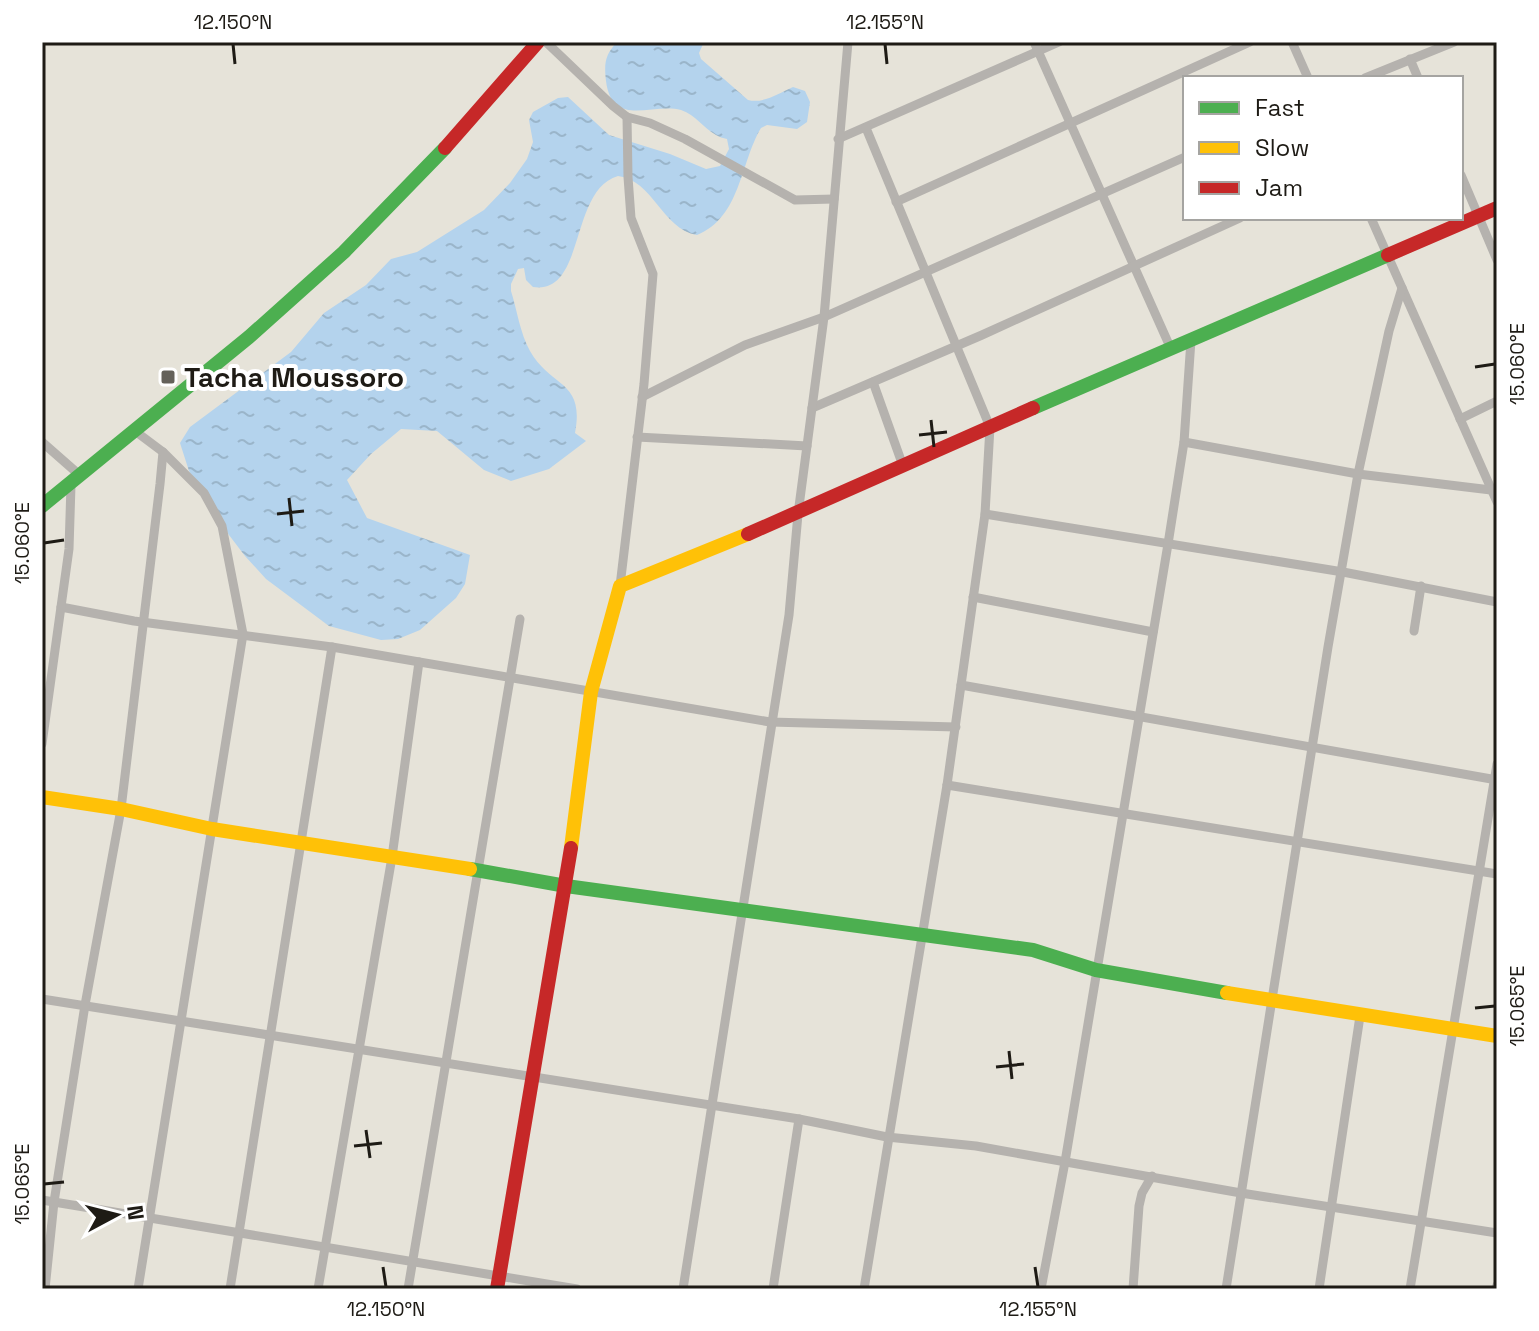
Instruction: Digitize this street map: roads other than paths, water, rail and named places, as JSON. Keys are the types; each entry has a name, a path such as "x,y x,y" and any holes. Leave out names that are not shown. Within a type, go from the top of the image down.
{"main road":[{"path":"42,506 249,337 344,252 448,145 538,42"},
{"path":"498,1283 566,886 591,692 620,586 798,514 990,427 1497,208"},
{"path":"42,495 73,478"},
{"path":"42,797 121,809 212,829 566,886 1033,950 1096,970 1360,1016 1497,1036"}],"street":[{"path":"546,42 627,117 663,128 795,200 834,199"},
{"path":"683,1289 789,615 798,514 824,317 848,42"},
{"path":"838,139 1036,47 1059,42"},
{"path":"896,202 1250,42"},
{"path":"1292,42 1307,76"},
{"path":"1370,76 1454,42"},
{"path":"1036,47 1171,349"},
{"path":"1410,59 1417,76"},
{"path":"620,586 653,274 631,218 627,117"},
{"path":"864,1289 956,727 985,514 990,427 866,128"},
{"path":"642,397 745,345 824,317 1183,158"},
{"path":"1463,180 1497,260"},
{"path":"812,408 1236,220"},
{"path":"1372,220 1497,502"},
{"path":"1226,1289 1358,474 1389,331 1402,288"},
{"path":"1041,1289 1168,544 1184,442 1191,340"},
{"path":"873,382 903,466"},
{"path":"1460,419 1497,401"},
{"path":"135,431 163,452 204,493 222,526 243,634 138,1289"},
{"path":"637,437 807,446"},
{"path":"42,442 73,478 69,549 42,744"},
{"path":"1184,442 1358,474 1491,490"},
{"path":"45,1289 54,1202 85,1005 121,809 146,621 163,452"},
{"path":"985,514 1343,572 1497,602"},
{"path":"1414,631 1421,586"},
{"path":"973,597 1153,632"},
{"path":"61,607 332,647 770,722 956,727"},
{"path":"408,1289 520,619"},
{"path":"230,1289 332,647"},
{"path":"318,1289 392,857 419,662"},
{"path":"961,685 1496,780"},
{"path":"1410,1289 1497,764"},
{"path":"947,785 1497,874"},
{"path":"42,999 799,1119 887,1137 976,1146 1241,1193 1497,1233"},
{"path":"1319,1289 1360,1016"},
{"path":"773,1289 799,1119"},
{"path":"1133,1289 1139,1206 1142,1193 1152,1176"},
{"path":"42,1200 412,1263 498,1283 577,1289"}],"water":[{"path":"617,42 704,42 699,53 701,59 748,100 766,99 793,87 805,91 810,102 807,122 797,129 767,125 761,128 738,188 723,216 697,235 675,224 640,186 618,176 602,185 592,200 562,275 550,285 533,287 526,280 524,268 518,269 511,291 524,337 538,363 571,394 577,416 575,433 586,441 549,469 511,481 484,470 437,431 401,429 371,454 347,480 367,518 470,555 465,584 456,598 420,630 398,639 381,640 329,626 266,579 245,556 189,471 180,443 190,427 291,352 324,313 366,285 391,259 417,252 484,210 510,183 527,159 533,142 529,120 533,112 558,98 568,97 609,135 706,169 720,166 729,149 727,139 711,132 686,112 670,108 625,109 616,105 610,96 605,69 608,55"}],"place":[{"name":"Tacha Moussoro","path":"168,377"}]}
